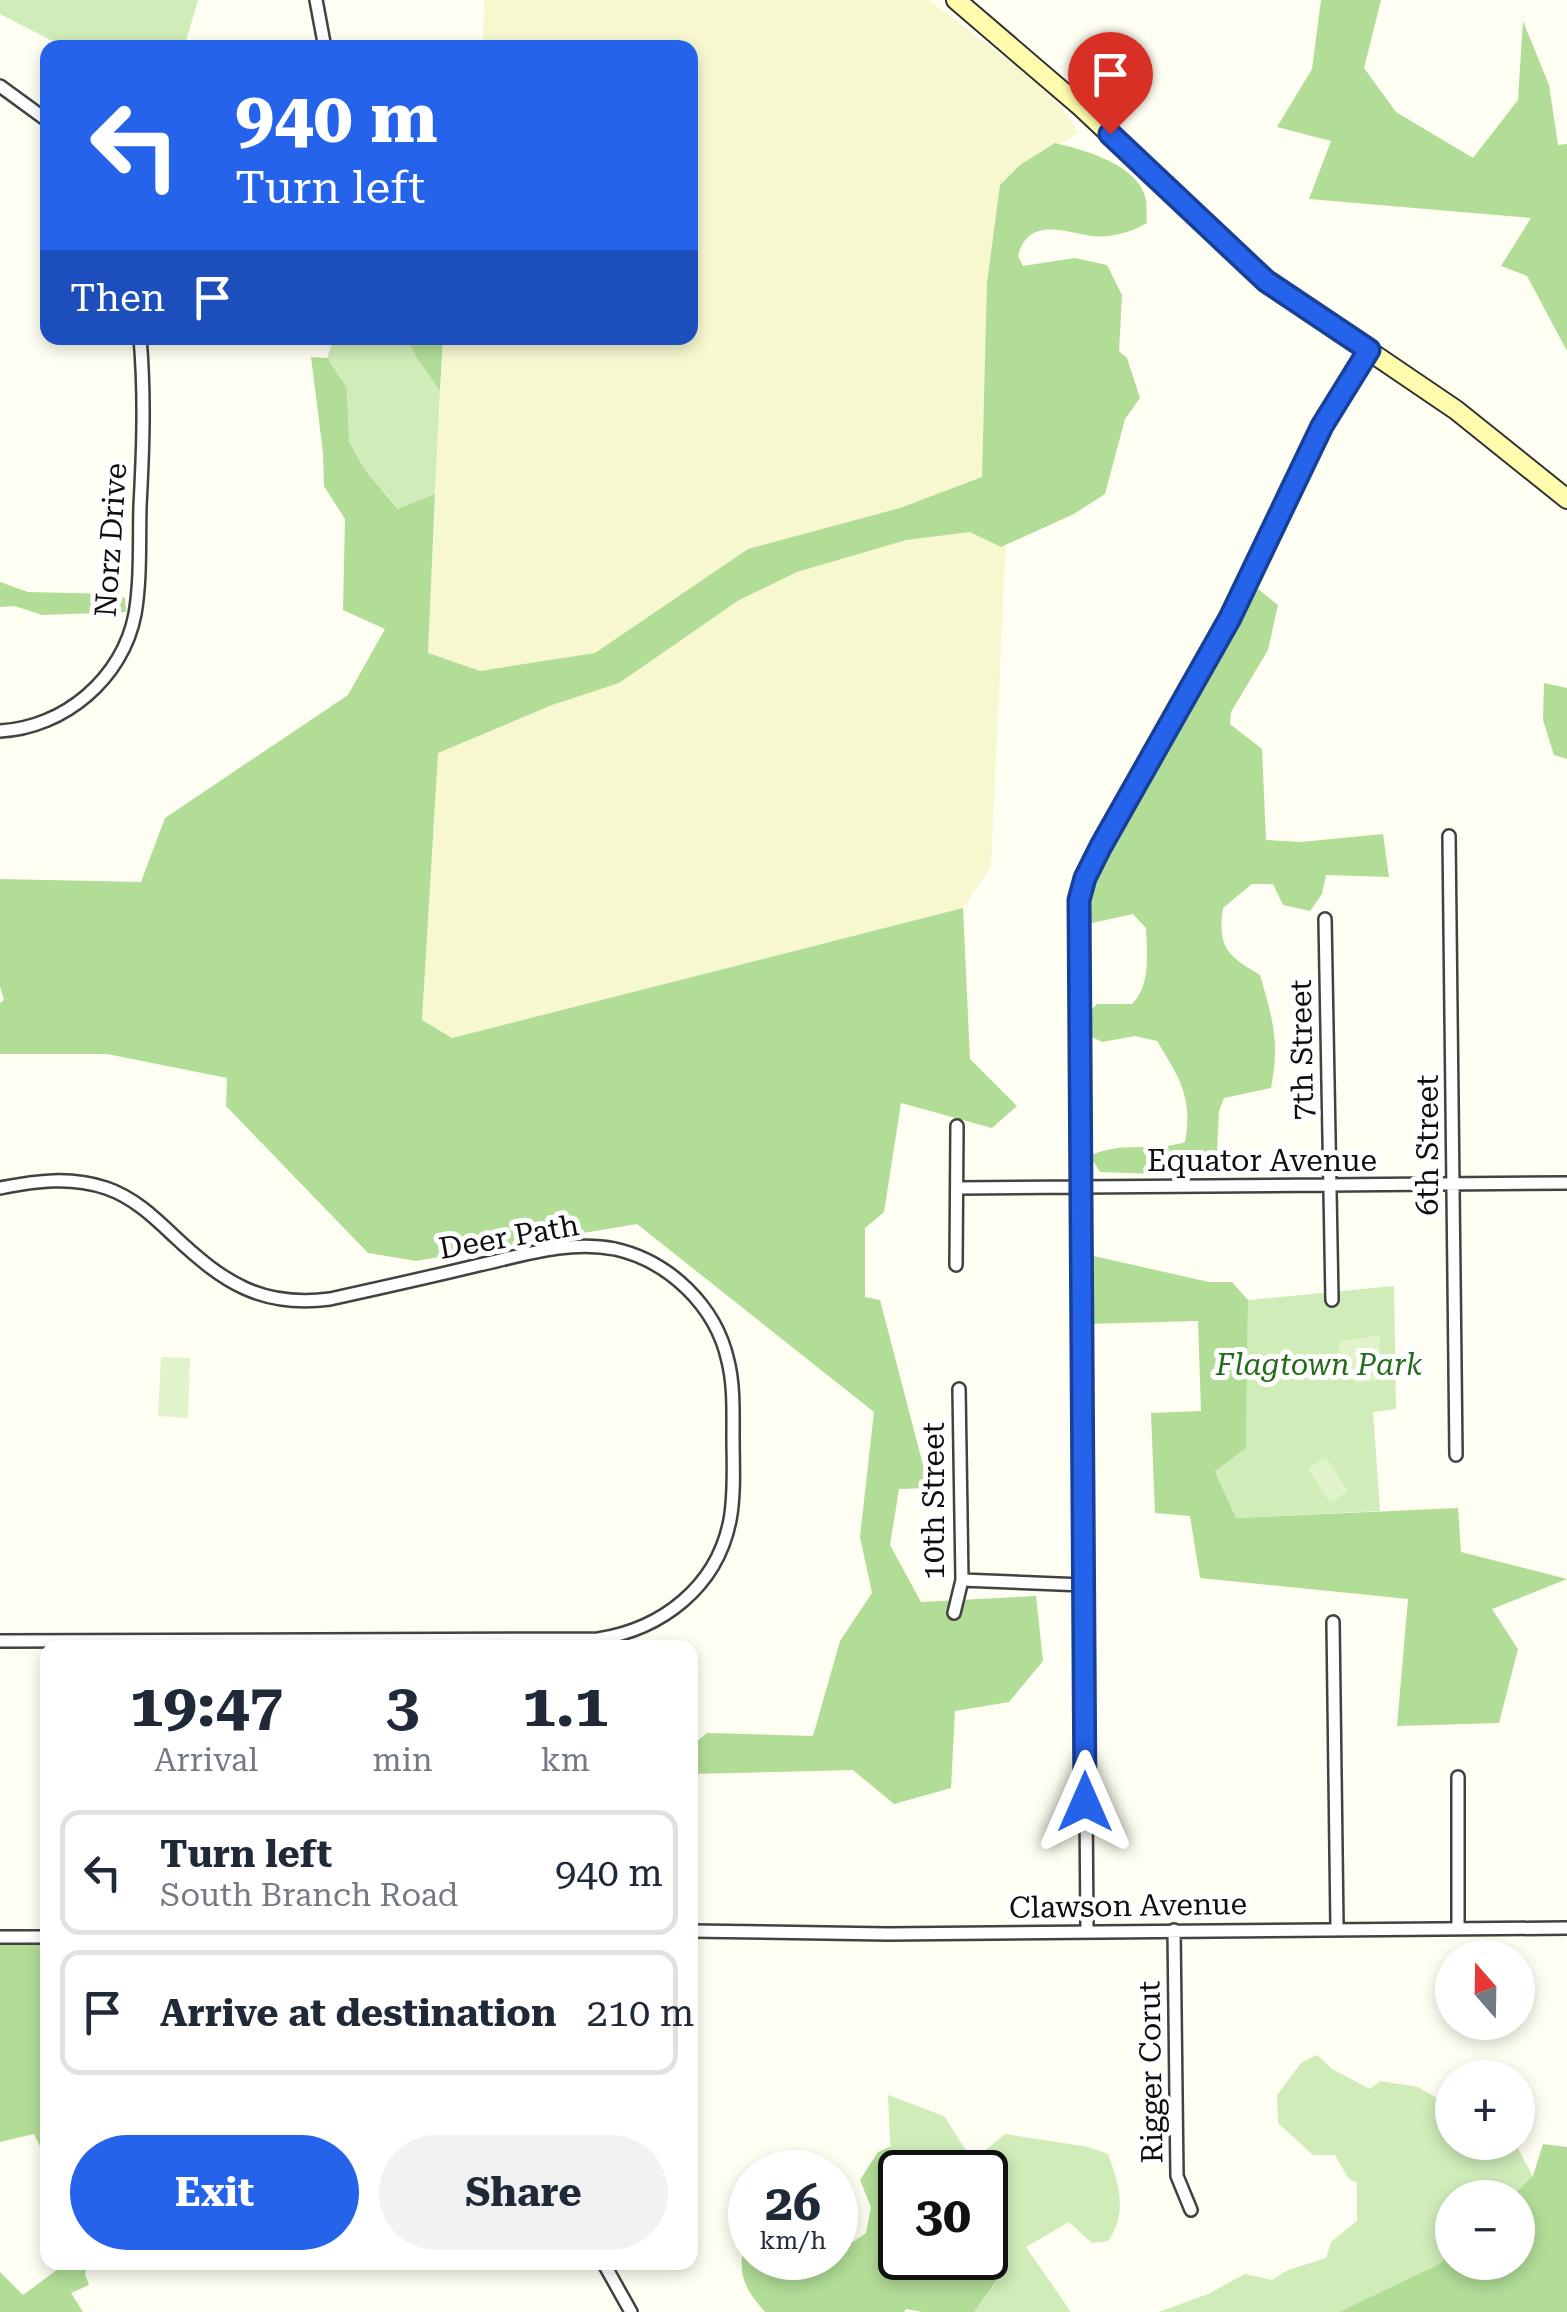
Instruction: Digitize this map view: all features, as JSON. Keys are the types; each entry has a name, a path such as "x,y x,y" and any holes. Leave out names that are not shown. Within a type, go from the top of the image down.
{"street":[{"path":"316,0 324,40"},
{"path":"956,0 1082,107 1266,281 1456,410 1567,499"},
{"path":"0,86 40,115"},
{"name":"Norz Drive","path":"0,731 39,724 79,702 108,672 129,636 139,574 144,379 141,345"},
{"path":"1087,1931 1079,900 1085,878 1230,618 1322,426 1369,350"},
{"name":"6th Street","path":"1449,836 1456,1455"},
{"name":"7th Street","path":"1325,919 1332,1300"},
{"path":"956,1266 957,1126"},
{"name":"Deer Path","path":"0,1188 58,1180 112,1190 144,1208 219,1276 270,1298 291,1301 330,1299 542,1251 588,1246 645,1259 682,1283 701,1304 723,1342 728,1361 733,1495 730,1522 720,1551 689,1596 640,1629 598,1639 551,1640"},
{"name":"Equator Avenue","path":"958,1188 1567,1184"},
{"name":"10th Street","path":"954,1613 962,1580 960,1389"},
{"path":"962,1580 1083,1585"},
{"path":"1333,1622 1337,1927"},
{"name":"Deer Path","path":"0,1641 40,1641"},
{"path":"1458,1777 1458,1927"},
{"name":"Clawson Avenue","path":"698,1931 888,1934 1337,1927 1567,1928"},
{"name":"Rigger Corut","path":"1174,1930 1176,2176 1191,2210"},
{"path":"0,1937 40,1937"},
{"path":"607,2270 631,2312"}],"green space":[{"path":"0,0 198,0 186,40 50,40 0,14"},
{"path":"484,0 929,0 1051,93 1078,132 1007,185 992,242 1000,487 1006,539 991,867 963,908 452,1038 422,1021 438,752 428,653 443,345 698,345 698,40 483,40"},
{"path":"1321,0 1381,0 1364,68 1396,112 1473,158 1518,100 1523,21 1549,85 1558,145 1567,144 1567,351 1527,276 1501,266 1531,218 1309,199 1331,141 1277,127 1312,69"},
{"path":"1055,143 1121,168 1141,187 1146,199 1147,223 1135,229 1099,236 1039,231 1023,243 1018,256 1023,266 1075,258 1107,265 1122,295 1119,351 1127,358 1140,398 1125,419 1105,494 1074,514 1001,547 970,532 906,540 797,572 739,600 619,683 552,705 438,753 422,1020 452,1038 963,908 970,1059 1017,1106 992,1128 901,1103 884,1212 865,1228 865,1297 880,1300 929,1488 899,1489 890,1545 921,1602 1036,1596 1043,1661 1009,1702 955,1711 951,1788 894,1804 853,1770 698,1774 698,1740 707,1733 813,1736 840,1641 872,1593 860,1537 874,1412 637,1224 416,1261 368,1253 226,1106 227,1078 107,1054 0,1054 0,1003 4,1000 0,986 0,879 141,882 165,818 348,695 385,629 343,610 345,519 324,486 311,357 327,358 347,388 349,441 365,470 398,509 435,494 428,653 480,671 595,653 748,549 900,508 982,477 987,283 1000,185 1020,165"},
{"path":"332,345 410,345 440,391 435,494 399,509 365,470 349,440 347,388 327,358"},
{"path":"410,345 443,345 440,391"},
{"path":"0,582 28,592 111,594 125,598 126,612 42,615 15,606 0,607"},
{"path":"1253,585 1278,605 1268,650 1231,712 1230,724 1262,749 1266,840 1301,842 1383,834 1389,877 1326,875 1322,894 1310,911 1283,905 1273,884 1252,884 1223,908 1222,933 1227,949 1260,975 1268,1005 1275,1044 1271,1088 1224,1098 1219,1111 1216,1172 1100,1172 1090,1156 1185,1142 1187,1113 1178,1078 1157,1041 1135,1036 1102,1042 1090,1036 1086,1015 1097,1004 1132,1004 1138,996 1146,968 1146,928 1133,914 1083,925 1083,899 1090,876"},
{"path":"1544,683 1567,688 1567,759 1554,755 1543,720"},
{"path":"1080,1253 1209,1282 1232,1282 1248,1300 1246,1448 1215,1471 1236,1518 1458,1508 1461,1552 1567,1579 1492,1609 1518,1649 1499,1723 1397,1726 1408,1599 1200,1578 1190,1516 1155,1513 1151,1413 1201,1411 1198,1321 1084,1324"},
{"name":"Flagtown Park","path":"1394,1286 1396,1409 1373,1412 1380,1511 1236,1518 1215,1470 1246,1448 1248,1300"},
{"path":"1380,1335 1379,1380 1358,1383 1339,1373 1335,1363 1341,1341"},
{"path":"161,1357 190,1358 188,1418 158,1416"},
{"path":"1326,1457 1348,1491 1330,1503 1308,1469"},
{"path":"40,1944 40,2146 34,2134 0,2142 0,1945"},
{"path":"1317,2055 1332,2069 1370,2089 1380,2081 1418,2087 1435,2097 1435,2160 1524,2160 1533,2177 1435,2180 1435,2266 1339,2312 1159,2312 1208,2294 1245,2274 1272,2280 1288,2270 1326,2258 1331,2242 1357,2221 1357,2183 1349,2179 1335,2155 1313,2155 1278,2123 1277,2095 1301,2063"},
{"path":"888,2095 944,2116 966,2150 890,2150"},
{"path":"1005,2134 1088,2147 1108,2154 1120,2209 1108,2241 1092,2243 1069,2222 1026,2247 1071,2312 974,2312 998,2280 1008,2280 1008,2150 986,2150"},
{"path":"1543,2144 1567,2147 1567,2312 1339,2312 1435,2266 1435,2280 1535,2280 1535,2180 1529,2180"},
{"path":"878,2152 878,2280 997,2280 974,2312 765,2312 744,2280 858,2280 858,2239 866,2233 871,2207 860,2180"},
{"path":"57,2270 86,2270 89,2285 71,2293 83,2312 0,2312 0,2272 23,2295"}],"route":[{"path":"1085,1802 1079,900 1101,846 1230,618 1322,426 1369,350 1266,281 1110,134"}]}
